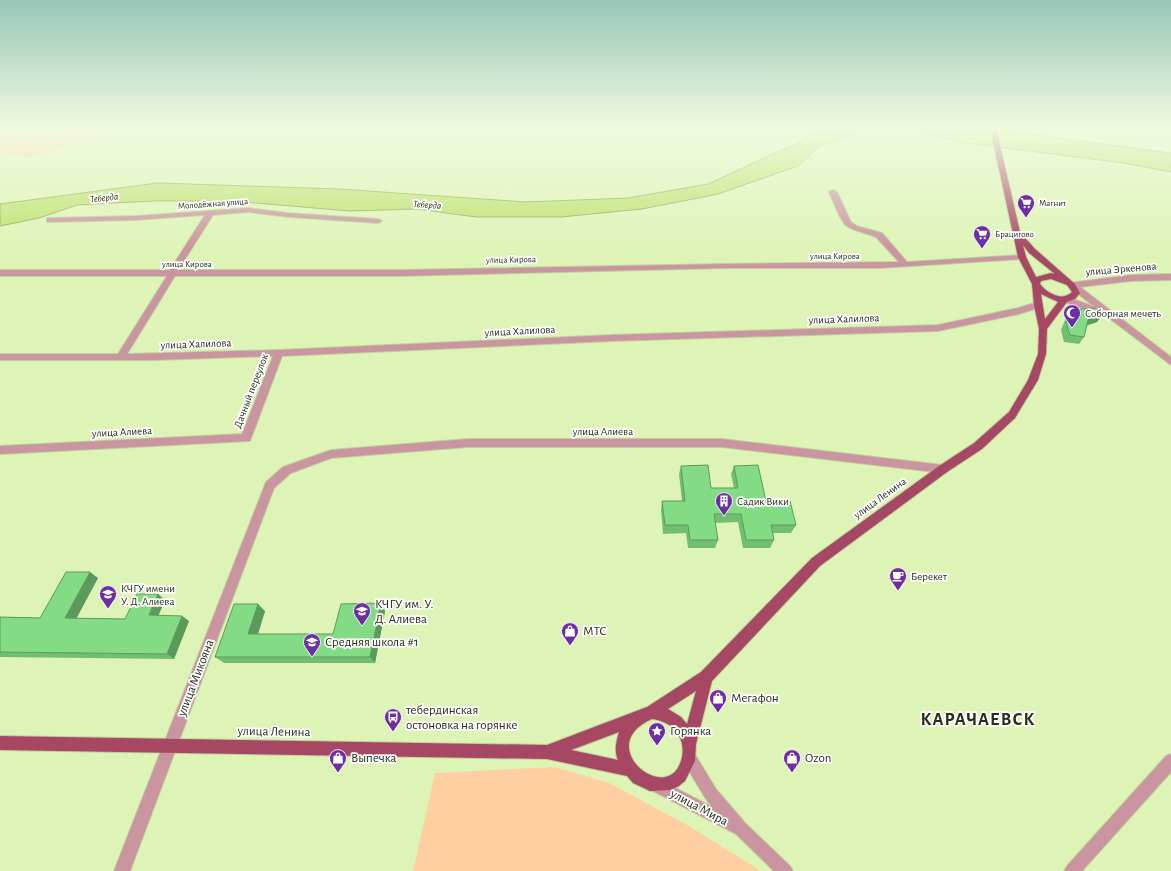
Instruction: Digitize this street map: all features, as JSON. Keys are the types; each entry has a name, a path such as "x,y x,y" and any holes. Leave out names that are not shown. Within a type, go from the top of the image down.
{"main road":[{"name":"улица Ленина","path":"652,712 706,677 816,562 943,469 978,446 1012,415 1033,380 1037,369 1042,354 1043,329 1038,305 1036,284 1022,257 1015,231 1003,169"},
{"path":"1015,231 1032,250 1072,285 1076,293 1073,298 1066,300 1054,312 1043,329"},
{"path":"1066,300 1046,295 1036,284 1037,279 1051,276 1062,279 1072,285"},
{"name":"улица Ленина","path":"689,743 706,677"},
{"path":"652,712 663,714 676,721 684,731 689,743 689,758 685,770 677,779 669,784 658,786 638,779 630,770 624,759 622,746 624,733 631,721 641,715 652,712"},
{"name":"улица Ленина","path":"547,752 631,721"},
{"name":"улица Ленина","path":"0,743 547,752 630,770"}],"street":[{"path":"833,192 844,218 851,226 874,232 879,235 905,264"},
{"name":"Молодёжная улица","path":"50,220 136,218 249,210 288,215 378,221"},
{"path":"121,356 211,212"},
{"name":"улица Кирова","path":"0,273 401,273 595,268 905,264 1022,257"},
{"name":"улица Эркенова","path":"1072,285 1131,278 1171,277"},
{"path":"1072,285 1119,320 1171,362"},
{"path":"1066,300 1092,308 1119,320"},
{"name":"улица Халилова","path":"0,357 156,357 612,338 938,328 1019,311 1038,305"},
{"name":"Дачный переулок","path":"246,438 279,353"},
{"name":"улица Алиева","path":"0,450 246,438"},
{"name":"улица Алиева","path":"270,485 288,470 331,454 468,443 722,443 943,469"},
{"name":"улица Микояна","path":"122,871 270,485"},
{"name":"улица Мира","path":"689,758 711,794 741,830 784,871"},
{"path":"1072,871 1171,761"},
{"name":"улица Мира","path":"658,786 741,830"}],"shaded area":[{"path":"555,767 609,783 689,826 761,871 413,871 435,773"}],"water":[{"name":"Теберда","path":"741,169 790,169 718,194 642,209 561,217 476,217 416,209 350,211 231,201 154,201 77,205 39,218 0,226 0,204 157,183 339,189 526,202 628,198 708,184"},
{"path":"1153,169 1171,169 1171,172"}],"building":[{"path":"1095,308 1103,315 1088,320 1084,337 1070,335 1066,323 1071,313 1081,309"},
{"name":"Садик Вики","path":"708,465 711,488 738,488 734,466 758,465 766,501 790,501 796,525 771,525 774,540 746,540 741,514 714,514 718,540 690,540 688,525 665,525 662,501 685,501 681,466"},
{"path":"66,572 90,572 65,618 125,619 137,594 158,594 149,615 182,616 167,654 0,652 0,617 40,618"},
{"name":"КЧГУ им. У. Д. Алиева","path":"381,603 370,657 215,657 234,604 258,604 248,634 333,634 341,604"}],"place":[{"name":"Магнит","path":"1026,218"},
{"name":"Брацигово","path":"982,249"},
{"name":"Соборная мечеть","path":"1072,328"},
{"name":"Садик Вики","path":"724,516"},
{"name":"Берекет","path":"898,591"},
{"name":"КЧГУ имени У. Д. Алиева","path":"108,609"},
{"name":"КЧГУ им. У. Д. Алиева","path":"362,626"},
{"name":"МТС","path":"570,646"},
{"name":"Средняя школа #1","path":"312,657"},
{"name":"Мегафон","path":"718,713"},
{"name":"тебердинская остоновка на горянке","path":"393,732"},
{"name":"Горянка","path":"657,746"},
{"name":"Выпечка","path":"338,773"},
{"name":"Ozon","path":"792,773"}],"district":[{"name":"КАРАЧАЕВСК","path":"978,720"}]}
